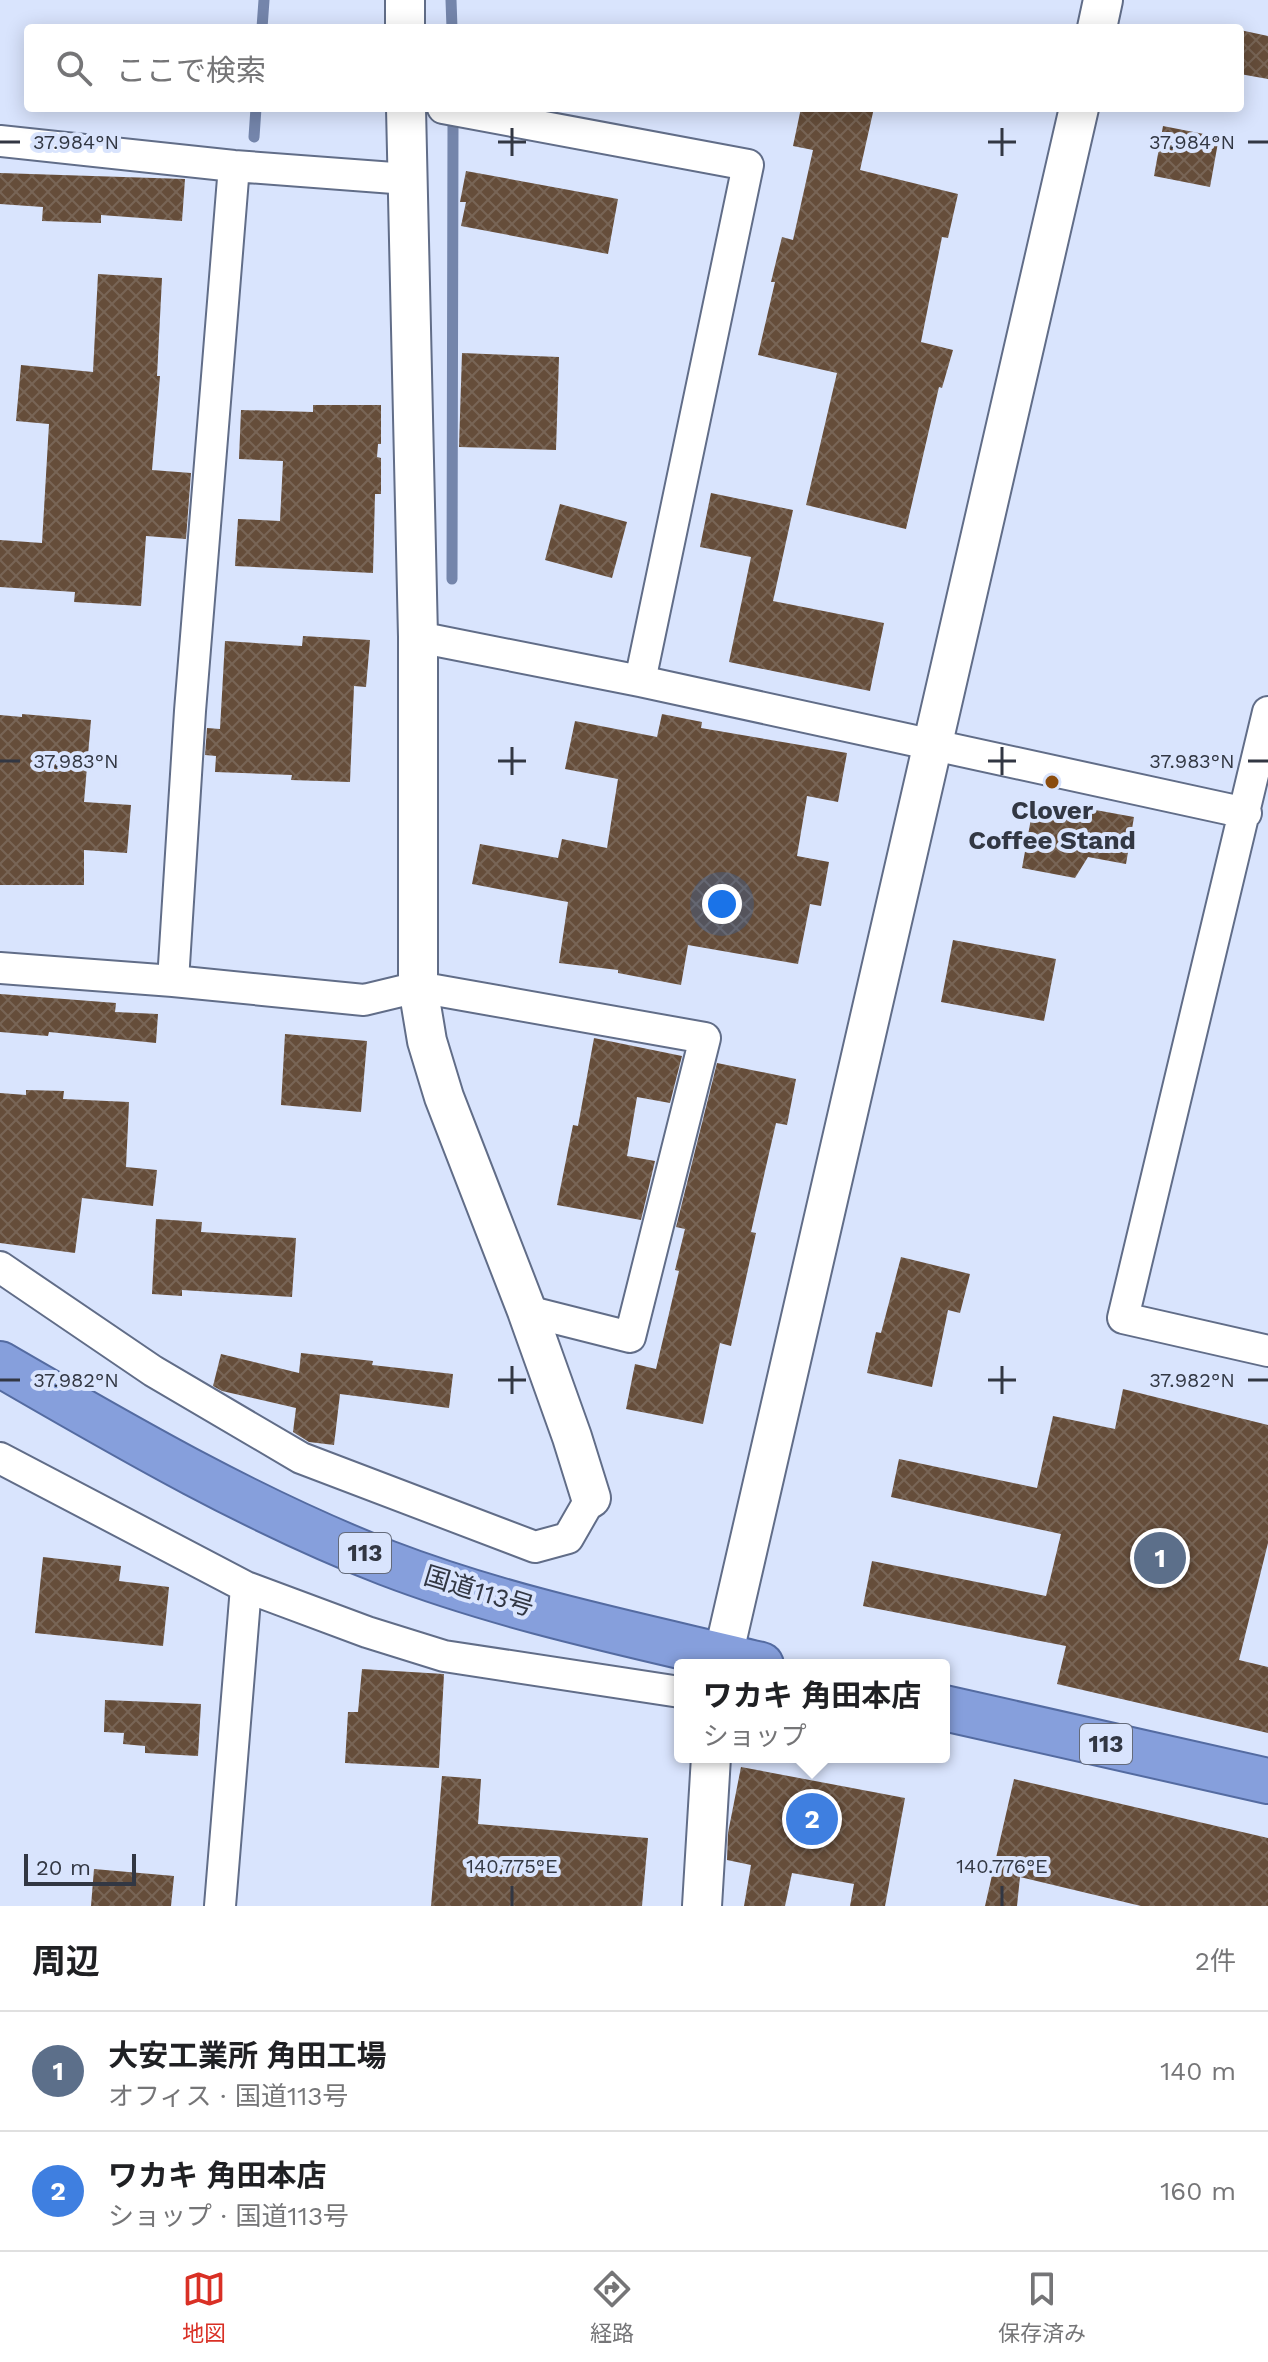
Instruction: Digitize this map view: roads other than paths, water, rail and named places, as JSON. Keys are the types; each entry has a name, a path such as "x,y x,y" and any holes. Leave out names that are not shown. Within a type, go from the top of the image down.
{"highway":[{"name":"国道113号","path":"0,1364 220,1489 389,1564 591,1624 724,1659"},
{"name":"113","path":"950,1709 1268,1781"}],"street":[{"path":"405,0 405,24"},
{"path":"1098,24 1103,0"},
{"path":"0,1267 153,1371 301,1458 535,1547 568,1538 591,1498 527,1311 444,1097 427,1041 418,987 418,637 406,112"},
{"path":"464,112 748,165 640,681"},
{"path":"736,1659 934,745 1078,112"},
{"path":"0,141 234,166 407,179"},
{"path":"173,981 190,711 234,166"},
{"path":"418,637 640,681 1246,813"},
{"path":"1268,712 1123,1318 1268,1351"},
{"path":"0,968 364,1000 418,987 705,1038 630,1337 527,1311"},
{"path":"0,1458 246,1587 367,1632 444,1656 674,1691"},
{"path":"220,1906 246,1587"},
{"path":"702,1906 711,1763"}],"waterway":[{"path":"262,24 264,0"},
{"path":"451,0 452,24"},
{"path":"254,137 256,112"},
{"path":"452,579 453,124"}],"place":[{"name":"Clover Coffee Stand","path":"1052,782"},
{"name":"大安工業所 角田工場","path":"1160,1558"},
{"name":"ワカキ 角田本店","path":"812,1819"}]}
